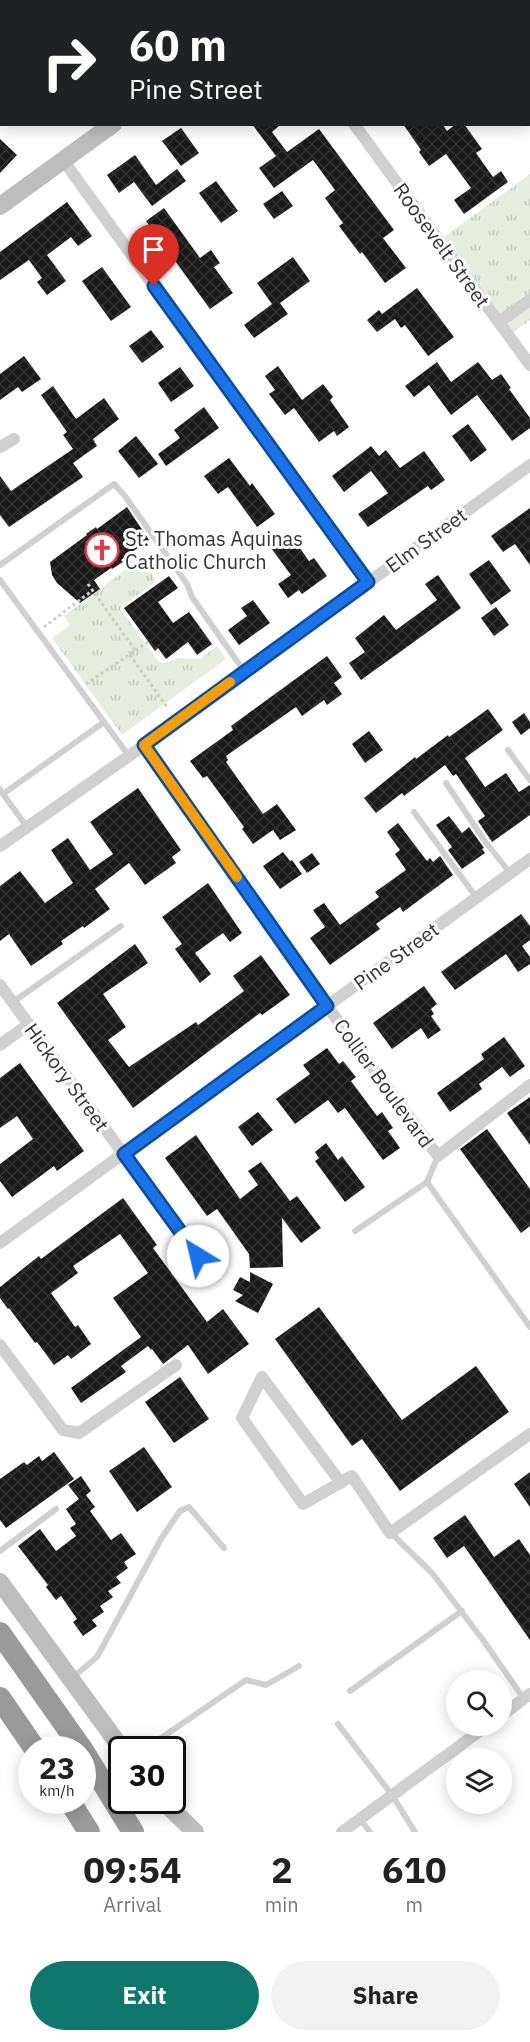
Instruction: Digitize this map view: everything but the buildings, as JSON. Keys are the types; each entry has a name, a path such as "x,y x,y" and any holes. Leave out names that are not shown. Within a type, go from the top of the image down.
{"highway":[{"path":"0,1633 73,1736"},
{"path":"0,1698 26,1736"},
{"path":"96,1772 133,1832"},
{"path":"78,1814 89,1832"}],"street":[{"path":"0,206 110,126"},
{"name":"Roosevelt Street","path":"355,126 530,365"},
{"path":"63,160 368,582"},
{"path":"499,322 530,300"},
{"path":"0,447 14,439"},
{"name":"Elm Street","path":"0,846 129,756 530,465"},
{"name":"Collier Boulevard","path":"144,745 327,1006 438,1156 530,1085"},
{"name":"Pine Street","path":"0,1243 530,859"},
{"name":"Hickory Street","path":"0,985 198,1256"},
{"path":"0,1045 29,1024"},
{"path":"0,1345 63,1430 79,1433 176,1365"},
{"path":"341,1483 262,1377 242,1418 303,1504 341,1483 352,1476 390,1533 530,1434"},
{"path":"0,1582 113,1736"},
{"path":"512,1708 527,1696"},
{"path":"342,1832 473,1736"},
{"path":"176,1814 195,1832"}],"lane":[{"path":"0,566 114,484 125,496 187,584 192,597 244,671"},
{"path":"0,580 129,756"},
{"path":"27,826 2,792 104,722"},
{"path":"508,750 530,780"},
{"path":"446,783 510,874"},
{"path":"414,812 477,898"},
{"path":"12,1002 121,927"},
{"name":"Collier Boulevard","path":"427,1182 438,1156"},
{"path":"356,1231 427,1182 530,1327"},
{"path":"72,1679 97,1658 161,1539 180,1511 189,1508 224,1548"},
{"path":"0,1551 56,1509"},
{"path":"390,1533 432,1573 527,1696"},
{"path":"350,1691 462,1611"},
{"path":"164,1736 246,1680 266,1685 299,1666"},
{"path":"338,1724 392,1795 415,1832"},
{"path":"360,1819 370,1832"}],"path":[{"path":"88,584 135,650"},
{"path":"38,632 93,591"},
{"path":"80,689 148,642"},
{"path":"130,654 167,707"}],"green space":[{"path":"530,174 530,320 509,336 440,240"},
{"path":"137,561 152,574 156,582 120,608 159,662 165,663 178,658 200,659 217,646 226,659 122,735 52,638 70,625 64,616"}],"slow traffic":[{"path":"230,682 144,745 237,877"}],"place":[{"name":"St. Thomas Aquinas Catholic Church","path":"102,550"}],"route":[{"path":"154,286 368,582 144,745 327,1006 124,1154 198,1256"}]}
